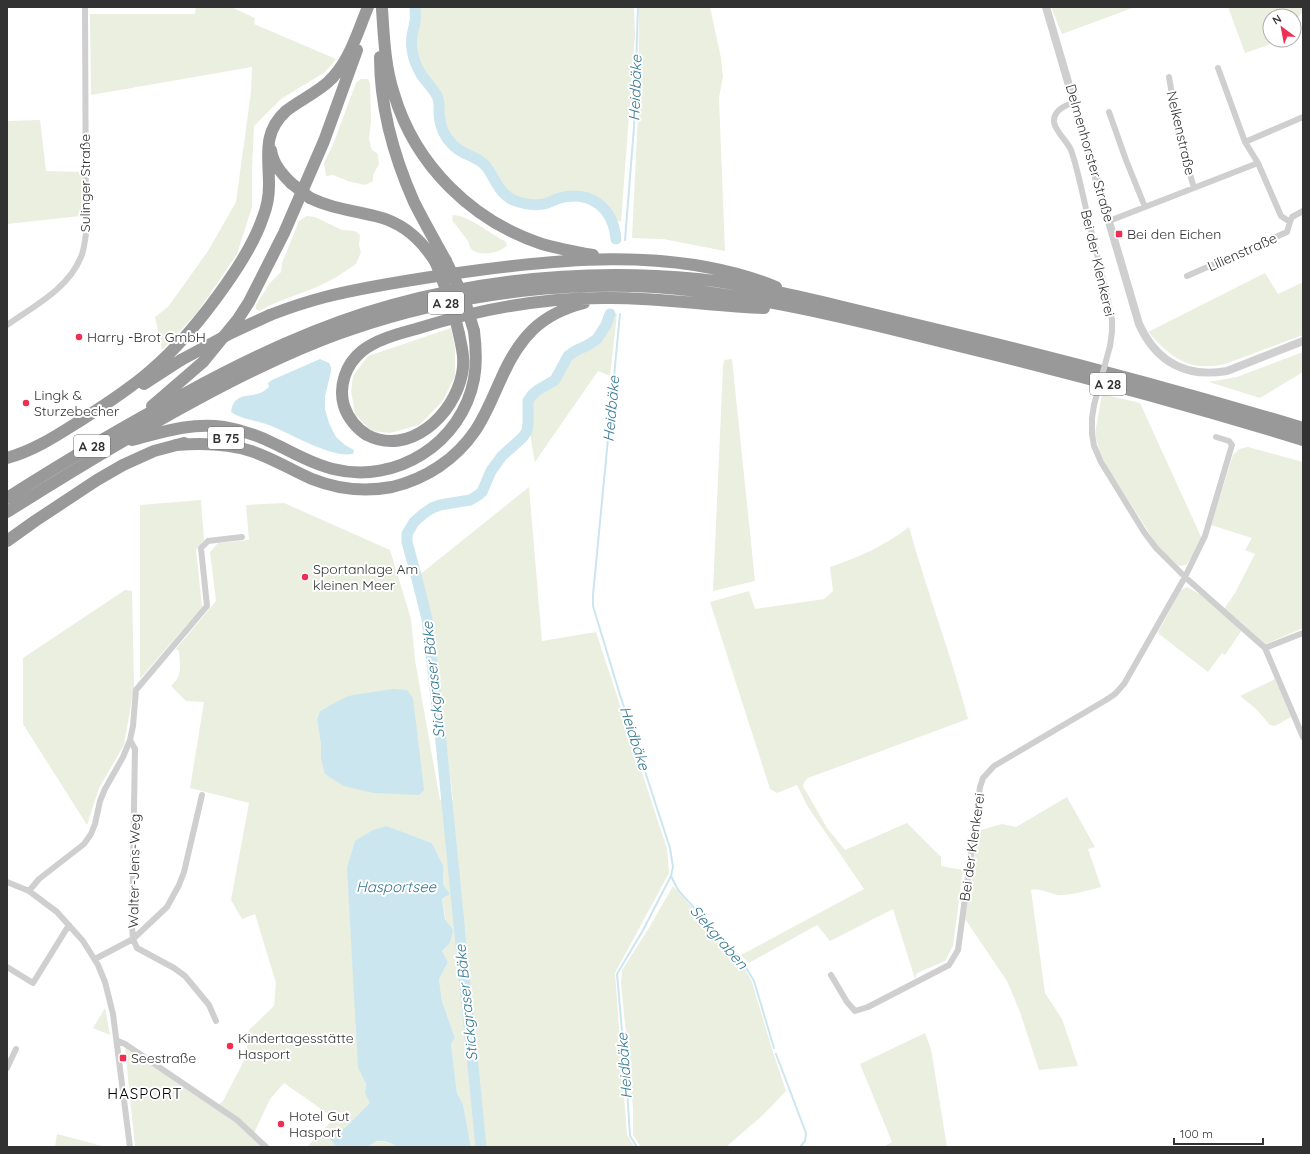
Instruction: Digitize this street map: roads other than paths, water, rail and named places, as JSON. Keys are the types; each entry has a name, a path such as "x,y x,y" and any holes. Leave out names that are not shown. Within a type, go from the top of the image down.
{"highway":[{"path":"98,410 150,372 180,342 211,306 236,269 259,229 267,206 269,186 267,151 273,126 292,106 321,88 336,73 347,56 369,7"},
{"path":"139,418 163,395 187,377 203,362 249,302 284,233 324,141 349,74 369,7"},
{"path":"382,8 388,68 399,108 408,129 421,151 448,185 469,205 493,222 517,234 542,244 620,259"},
{"path":"382,8 380,34 381,81 385,112 392,142 402,172 441,262 452,305 460,334 464,359 462,375 456,393 446,409 432,425 417,435 402,441 387,442 362,432 352,421 344,407 342,392 344,378 350,364 362,351 376,343 442,320 485,310 547,300 611,298 670,300 755,308 805,310"},
{"path":"115,445 177,428 195,426 222,427 254,435 314,463 333,469 346,472 377,472 405,464 418,458 445,436 464,410 474,380 476,363 474,331 464,298 441,262 430,254 417,239 401,226 383,218 332,207 310,198 291,183 280,171 272,158 270,137"},
{"path":"7,458 27,451 45,442 140,387 181,360 231,333 270,315 299,304 337,294 438,276 526,264 620,259 675,263 733,272 760,280 803,297"},
{"name":"A 28","path":"7,498 139,418 216,376 305,335 350,318 391,305 478,286 527,279 585,275 626,275 698,279 735,284 803,297 999,344 1097,370 1222,410 1303,440"},
{"name":"A 28","path":"7,512 115,445 219,388 262,366 305,347 352,329 438,305 481,297 564,288 625,286 695,291 805,310 995,354 1101,382 1303,428"},
{"path":"7,541 35,521 123,465 138,457 176,445 203,443 249,451 273,459 312,478 333,486 344,488 381,489 408,482 432,471 464,446 482,420 511,358 523,340 535,328 547,318 565,309 611,298"},
{"name":"B 75","path":"176,445 213,438 276,444"}],"street":[{"name":"Sulinger Straße","path":"7,325 61,286 73,273 82,256 86,233 85,7"},
{"name":"Delmenhorster Straße","path":"1046,7 1075,102 1135,312 1150,344 1160,355 1172,364 1190,371 1216,373 1227,371 1303,341"},
{"path":"1109,221 1258,163 1245,142 1218,68"},
{"name":"Nelkenstraße","path":"1169,77 1179,136 1194,188"},
{"name":"Bei der Klenkerei","path":"1075,102 1066,105 1059,110 1055,116 1054,122 1056,128 1071,150 1112,320 1110,346 1094,405 1092,418 1094,446 1101,462 1144,532 1156,548 1185,577 1265,648 1303,737"},
{"path":"1109,112 1126,160 1146,207"},
{"path":"1245,142 1303,117"},
{"name":"Lilienstraße","path":"1258,163 1280,216 1290,222"},
{"name":"Lilienstraße","path":"1187,276 1287,232 1292,216 1303,212"},
{"name":"Bei der Klenkerei","path":"831,975 847,1002 855,1010 868,1007 949,965 958,950 980,787 983,778 994,766 1106,700 1115,694 1124,684 1185,577 1205,536 1232,449 1232,445 1229,441 1216,437"},
{"path":"29,891 39,880 84,844 91,834 95,824 100,801 123,757 130,740 133,726 136,690 207,606 201,548 208,541 242,537"},
{"path":"1265,648 1303,633"},
{"name":"Walter-Jens-Weg","path":"130,740 135,749 133,939"},
{"path":"94,959 133,939 167,907 184,872 202,795"},
{"path":"7,882 29,891 56,912 69,925 83,942 94,959 105,982 118,1041 130,1147"},
{"path":"7,968 33,983 69,925"},
{"path":"133,939 137,948 174,968 185,976 209,1005 216,1021"},
{"path":"118,1041 125,1044 237,1120 266,1147"},
{"path":"7,1068 16,1049"}],"water":[{"path":"320,359 329,363 331,367 325,396 325,409 329,423 336,437 345,445 354,450 353,454 333,452 309,444 266,424 243,418 231,412 233,405 240,398 265,391 269,387 268,383 272,380"},
{"path":"393,689 407,690 413,698 424,790 419,795 373,793 344,786 325,774 321,758 321,745 317,719 320,711 346,697"},
{"name":"Hasportsee","path":"387,826 432,843 443,865 443,884 450,894 442,899 445,919 453,930 450,943 442,951 448,962 439,979 442,1001 455,1038 451,1044 457,1093 463,1104 471,1147 397,1147 390,1143 377,1141 369,1147 337,1147 329,1138 346,1127 370,1103 365,1093 366,1084 358,1067 347,868 355,841 373,830"}],"waterway":[{"name":"Stickgraser Bäke","path":"415,7 415,20 411,41 413,56 419,71 437,96 439,103 440,123 451,143 461,152 485,165 500,189 508,197 520,203 539,205 571,196 591,199 605,210 614,228 616,239"},
{"name":"Heidbäke","path":"625,240 634,127 638,7"},
{"name":"Stickgraser Bäke","path":"481,1147 441,742 427,619 407,542 407,534 414,522 432,508 440,505 470,500 482,492 491,471 496,464 527,431 528,401 532,395 555,380 568,356 597,339 606,325 610,314"},
{"name":"Heidbäke","path":"620,314 593,606 620,695 670,848 673,867 671,876 642,932 617,974 630,1136 637,1147"},
{"name":"Siekgraben","path":"671,876 678,890 742,961 754,981 774,1048"},
{"name":"Siekgraben","path":"776,1054 806,1133 805,1141 800,1147"}],"place":[{"name":"Bei den Eichen","path":"1119,234"},
{"name":"Harry -Brot GmbH","path":"79,337"},
{"name":"Lingk & Sturzebecher","path":"26,403"},
{"name":"Sportanlage Am kleinen Meer","path":"305,577"},
{"name":"Kindertagesstätte Hasport","path":"230,1046"},
{"name":"Seestraße","path":"123,1058"},
{"name":"Hotel Gut Hasport","path":"281,1124"}],"district":[{"name":"HASPORT","path":"145,1093"}]}
